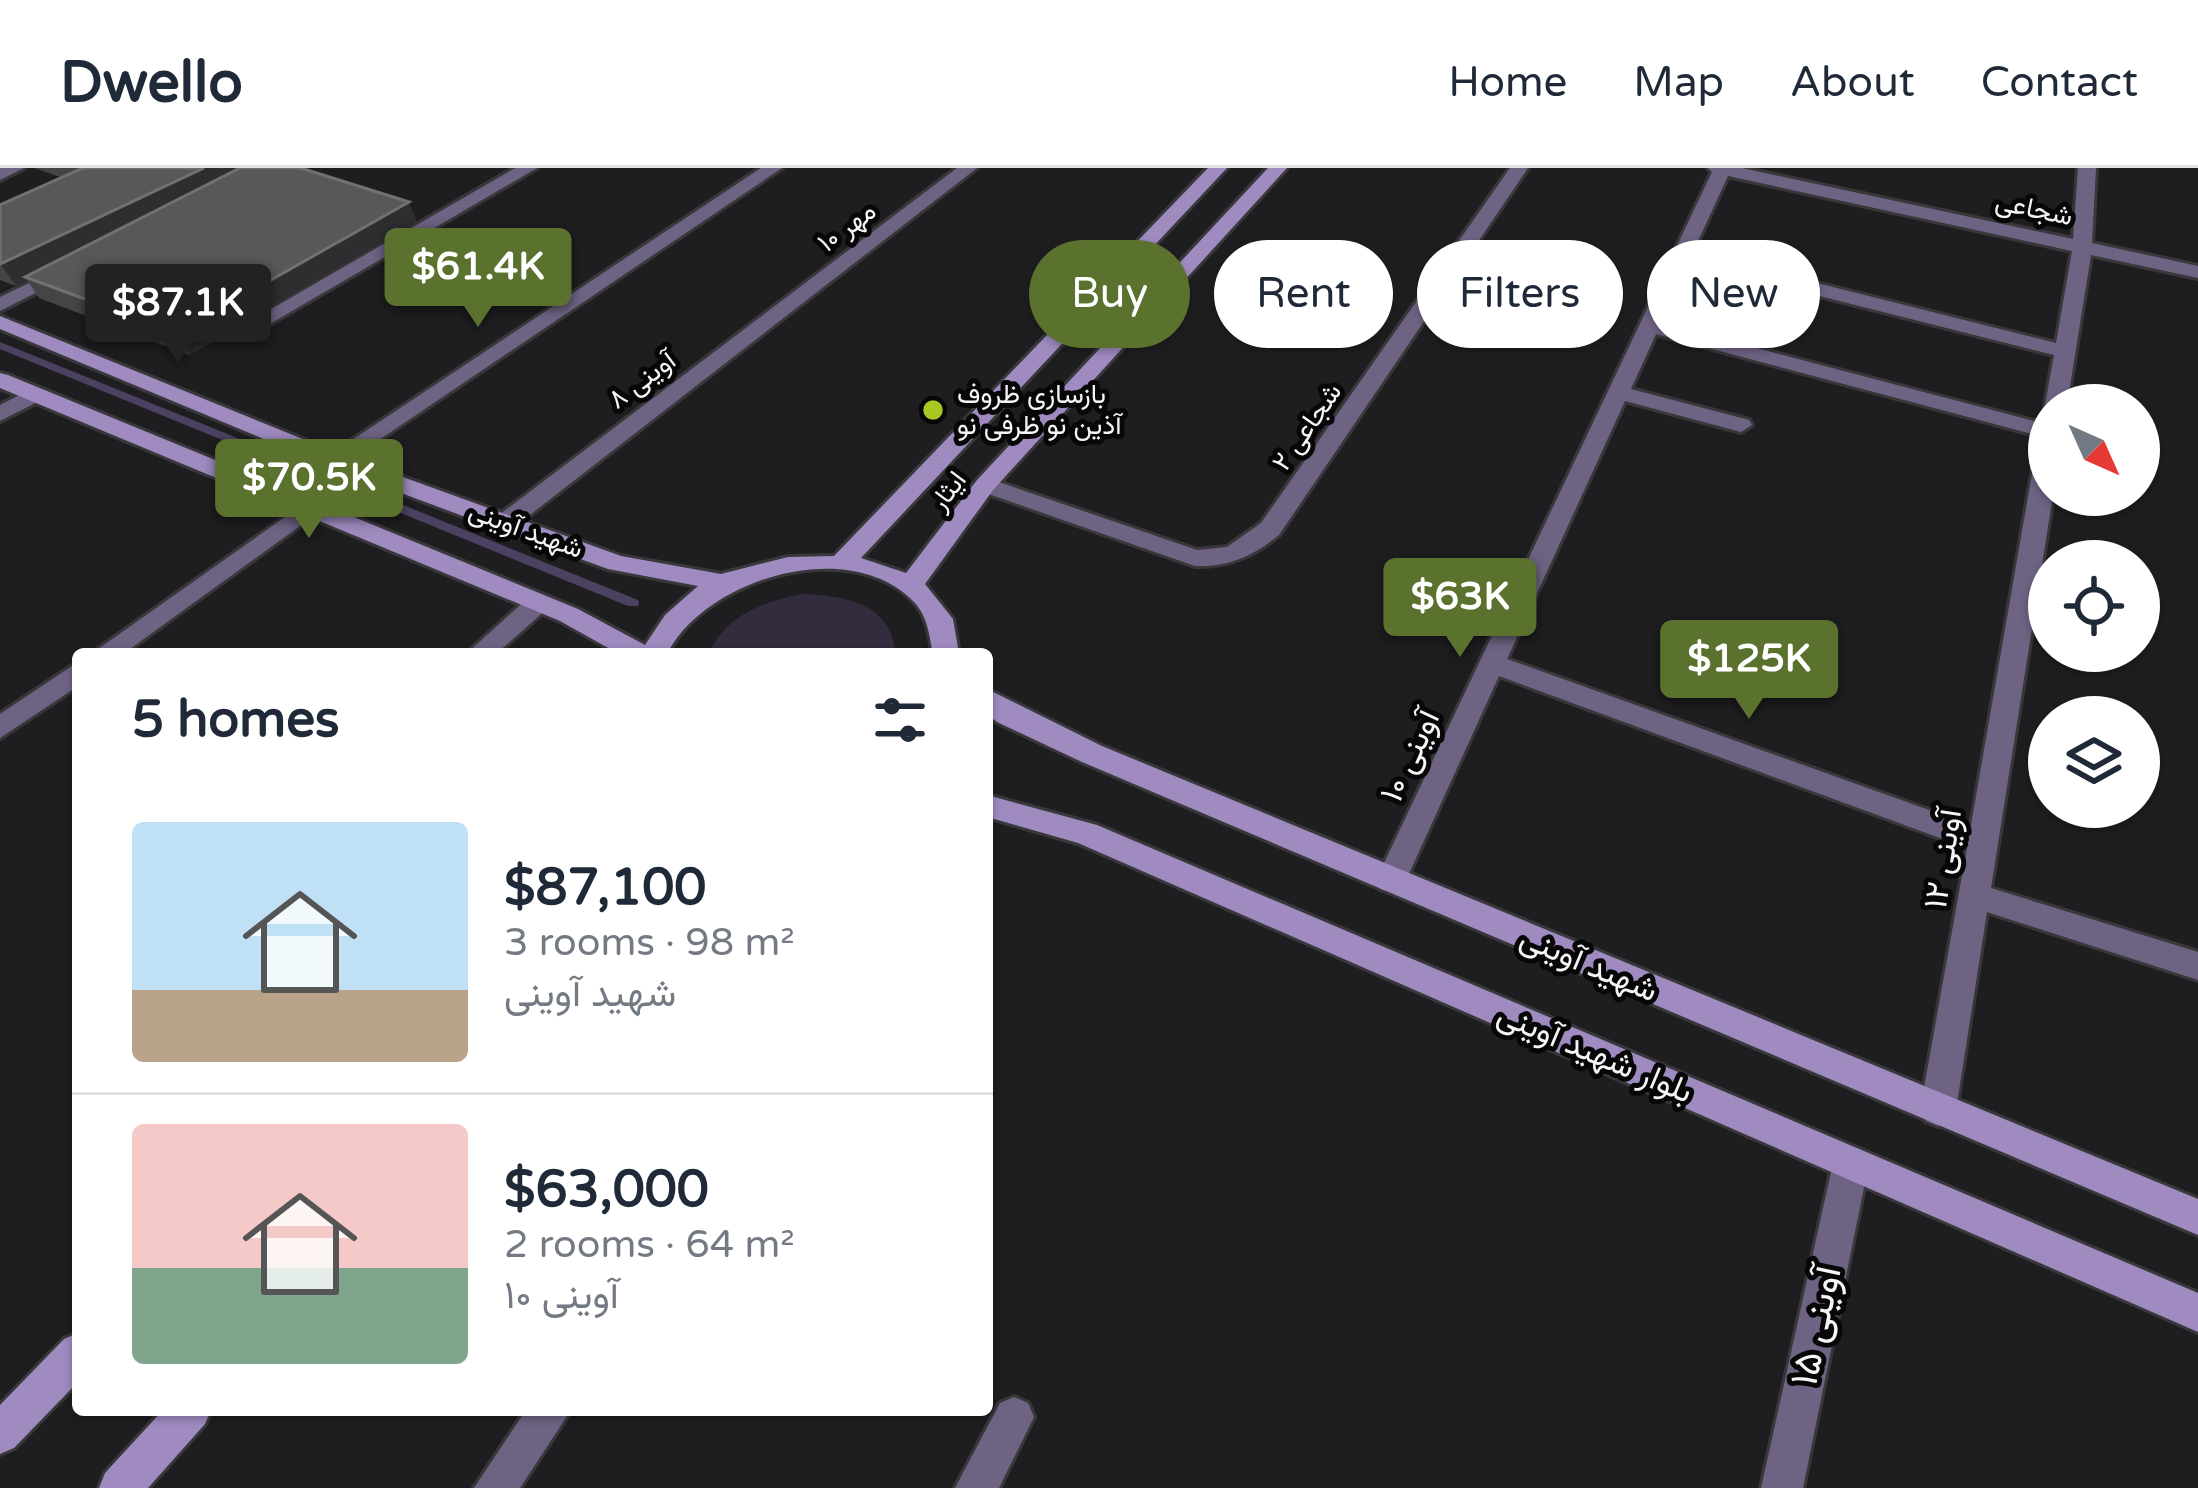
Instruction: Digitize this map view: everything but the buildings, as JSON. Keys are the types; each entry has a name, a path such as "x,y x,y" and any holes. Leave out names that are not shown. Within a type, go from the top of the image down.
{"main road":[{"name":"ایثار","path":"842,563 1218,168"},
{"name":"ایثار","path":"910,586 985,485 1278,168"},
{"name":"شهید آوینی","path":"0,322 334,460 504,524 617,563 724,583"},
{"name":"شهید آوینی","path":"0,380 539,602 628,648"},
{"path":"657,648 665,630 690,604 724,583 803,562 868,567 910,586 933,608 946,634 946,648"},
{"name":"شهید آوینی","path":"993,704 1007,715 1092,754 2198,1217"},
{"name":"بلوار شهید آوینی","path":"993,808 1086,833 2198,1313"},
{"path":"0,1434 72,1359"},
{"path":"120,1488 186,1416"}],"street":[{"path":"0,175 15,168"},
{"path":"239,334 427,216 528,168"},
{"path":"334,460 773,168"},
{"name":"مهر ۱۰","path":"816,284 968,168"},
{"name":"شجاعی ۲","path":"985,485 1196,558 1224,560 1244,552 1270,529 1519,168"},
{"name":"شجاعی","path":"1720,168 2198,272"},
{"name":"۱۰ آوینی","path":"1689,240 1720,168"},
{"path":"1820,190 1827,168"},
{"path":"2060,384 2082,247 2087,168"},
{"path":"0,305 95,258"},
{"name":"۸ آوینی","path":"504,524 816,284"},
{"path":"1820,290 2065,351"},
{"name":"۱۰ آوینی","path":"1391,880 1647,333"},
{"path":"1733,348 2028,426"},
{"path":"0,414 35,394"},
{"path":"1620,394 1741,425"},
{"path":"112,648 309,508"},
{"name":"۱۲ آوینی","path":"1938,1110 2037,516"},
{"path":"485,648 539,602"},
{"path":"1493,664 1983,842"},
{"path":"0,728 72,676"},
{"path":"1974,895 2198,966"},
{"name":"آوینی ۱۵","path":"1782,1488 1851,1163"},
{"path":"495,1488 547,1416"},
{"path":"976,1488 1015,1417"}],"shaded area":[{"path":"802,594 849,600 876,613 886,624 894,648 712,648 735,620 773,601"}],"waterway":[{"path":"0,345 633,603"}],"place":[{"name":"بازسازی ظروف آذین نو ظرفی نو","path":"933,410"}]}
